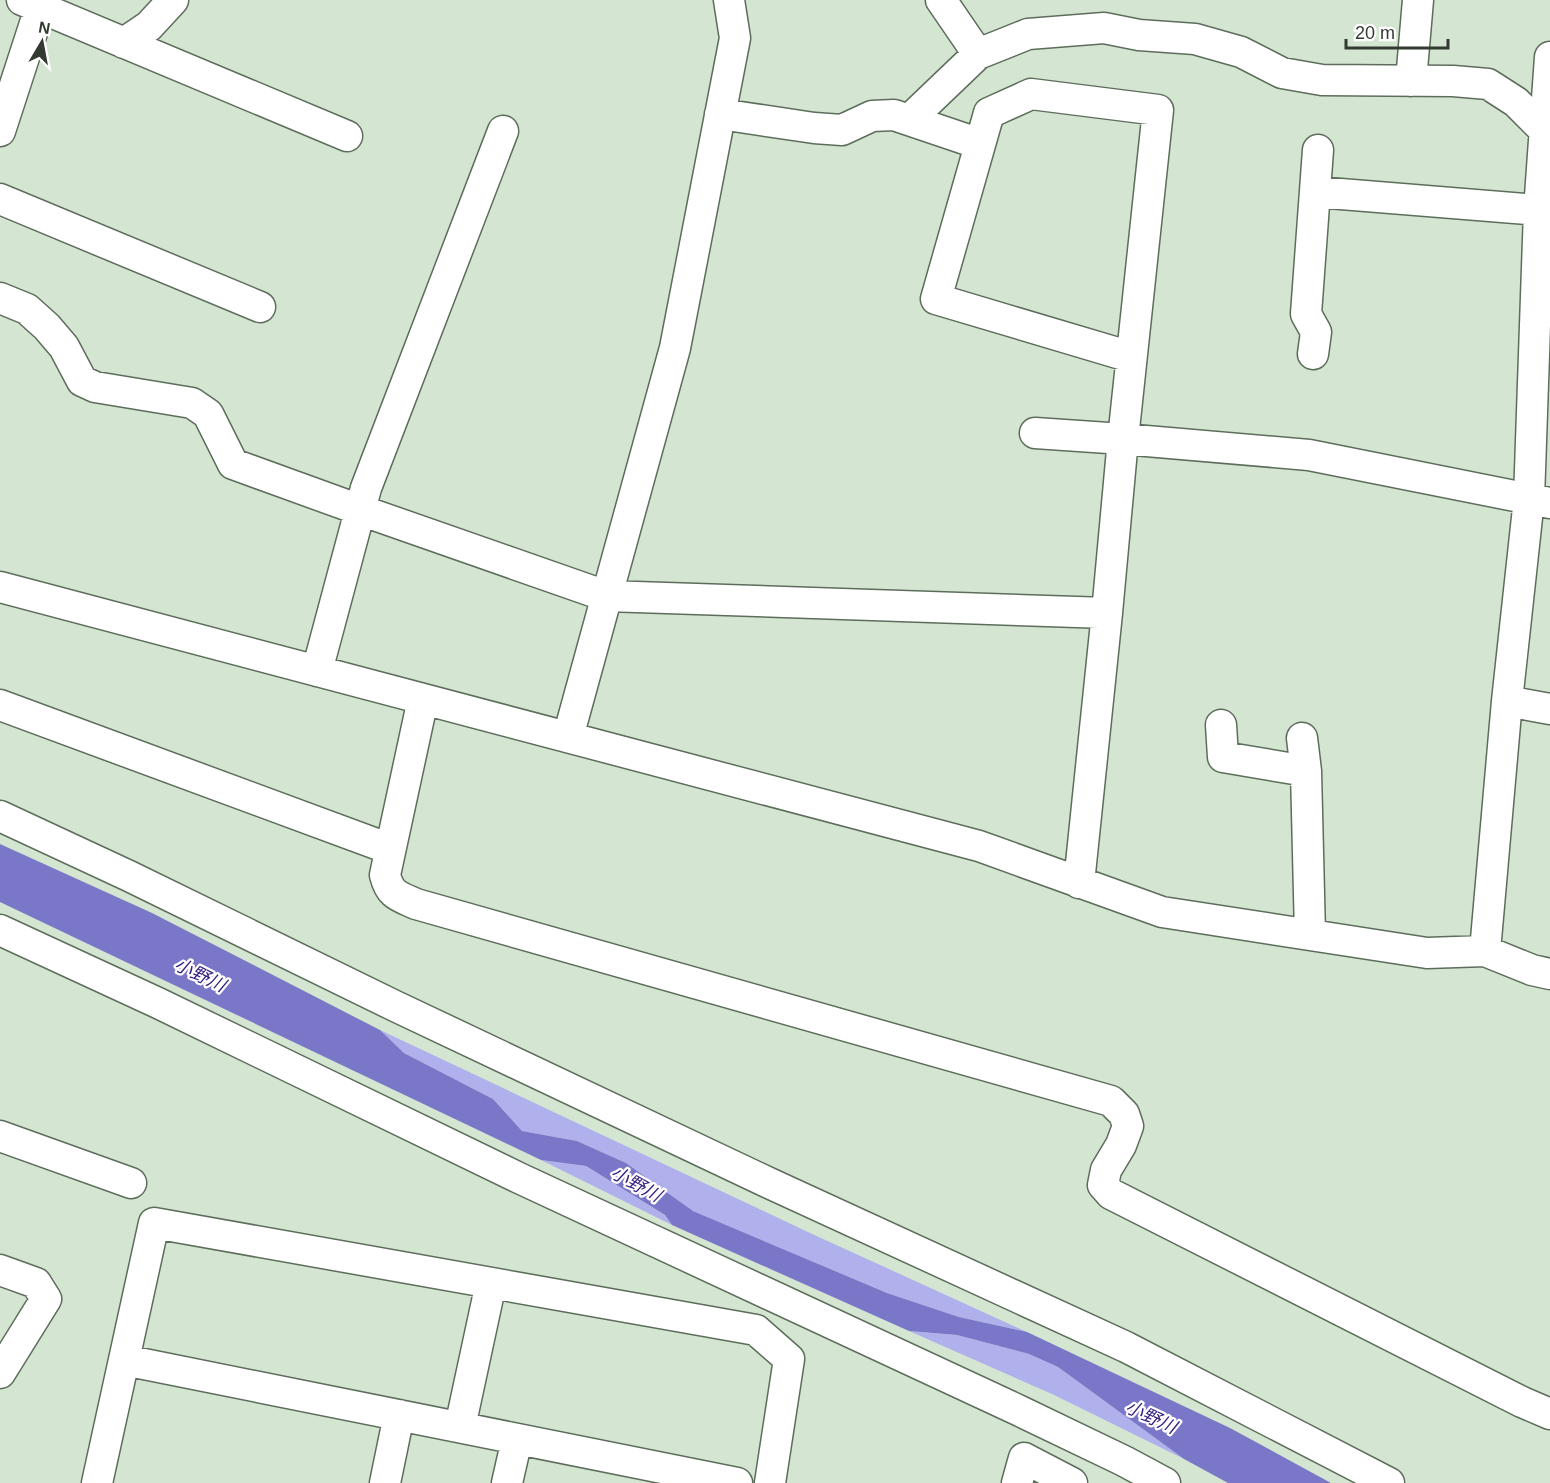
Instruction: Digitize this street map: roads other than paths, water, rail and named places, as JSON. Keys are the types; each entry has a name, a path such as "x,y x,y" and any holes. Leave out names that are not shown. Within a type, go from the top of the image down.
{"street":[{"path":"124,43 149,26 173,0"},
{"path":"568,737 675,348 735,38 729,0"},
{"path":"941,0 978,54"},
{"path":"1411,81 1418,0"},
{"path":"0,131 31,4 347,136"},
{"path":"909,120 978,54 1028,34 1104,28 1139,35 1195,39 1241,52 1282,73 1322,80 1453,81 1488,84 1516,102 1544,130"},
{"path":"1485,951 1507,701 1540,501 1539,210 1550,57"},
{"path":"1079,883 1158,110 1031,94 990,113 936,300 1131,357"},
{"path":"720,114 842,130 872,116 894,115 980,144"},
{"path":"317,671 366,488 503,130"},
{"path":"1313,354 1316,332 1306,314 1318,150"},
{"path":"1316,192 1539,210"},
{"path":"0,199 260,307"},
{"path":"0,298 27,309 47,327 64,347 82,381 95,387 192,403 208,414 233,464 606,596 1107,613"},
{"path":"1035,433 1309,455 1540,501"},
{"path":"0,587 979,846 1162,912 1426,953 1485,951 1532,970 1550,974"},
{"path":"423,699 385,875 388,887 399,896 416,903 1110,1101 1124,1114 1128,1126 1121,1145 1106,1170 1103,1185 1111,1194 1522,1402 1550,1414"},
{"path":"1507,701 1550,709"},
{"path":"0,705 390,849"},
{"path":"1221,724 1223,757 1306,771"},
{"path":"1302,738 1306,771 1310,935"},
{"path":"0,816 758,1178 1126,1347 1389,1483"},
{"path":"0,930 540,1188 1020,1411 1165,1483"},
{"path":"0,1136 131,1183"},
{"path":"97,1483 154,1223 756,1330 789,1359 770,1483"},
{"path":"0,1270 36,1283 46,1299 0,1372"},
{"path":"460,1428 491,1283"},
{"path":"124,1360 737,1483"},
{"path":"385,1483 399,1415"},
{"path":"507,1483 517,1438"},
{"path":"1017,1483 1024,1458 1072,1483"}],"water":[{"name":"小野川","path":"0,844 152,913 380,1030 404,1053 493,1099 522,1131 577,1141 626,1163 693,1211 887,1293 959,1317 1027,1332 1230,1428 1331,1483 1228,1483 1184,1459 1058,1367 1029,1354 957,1335 909,1331 672,1225 665,1215 586,1166 541,1160 0,902"}]}
